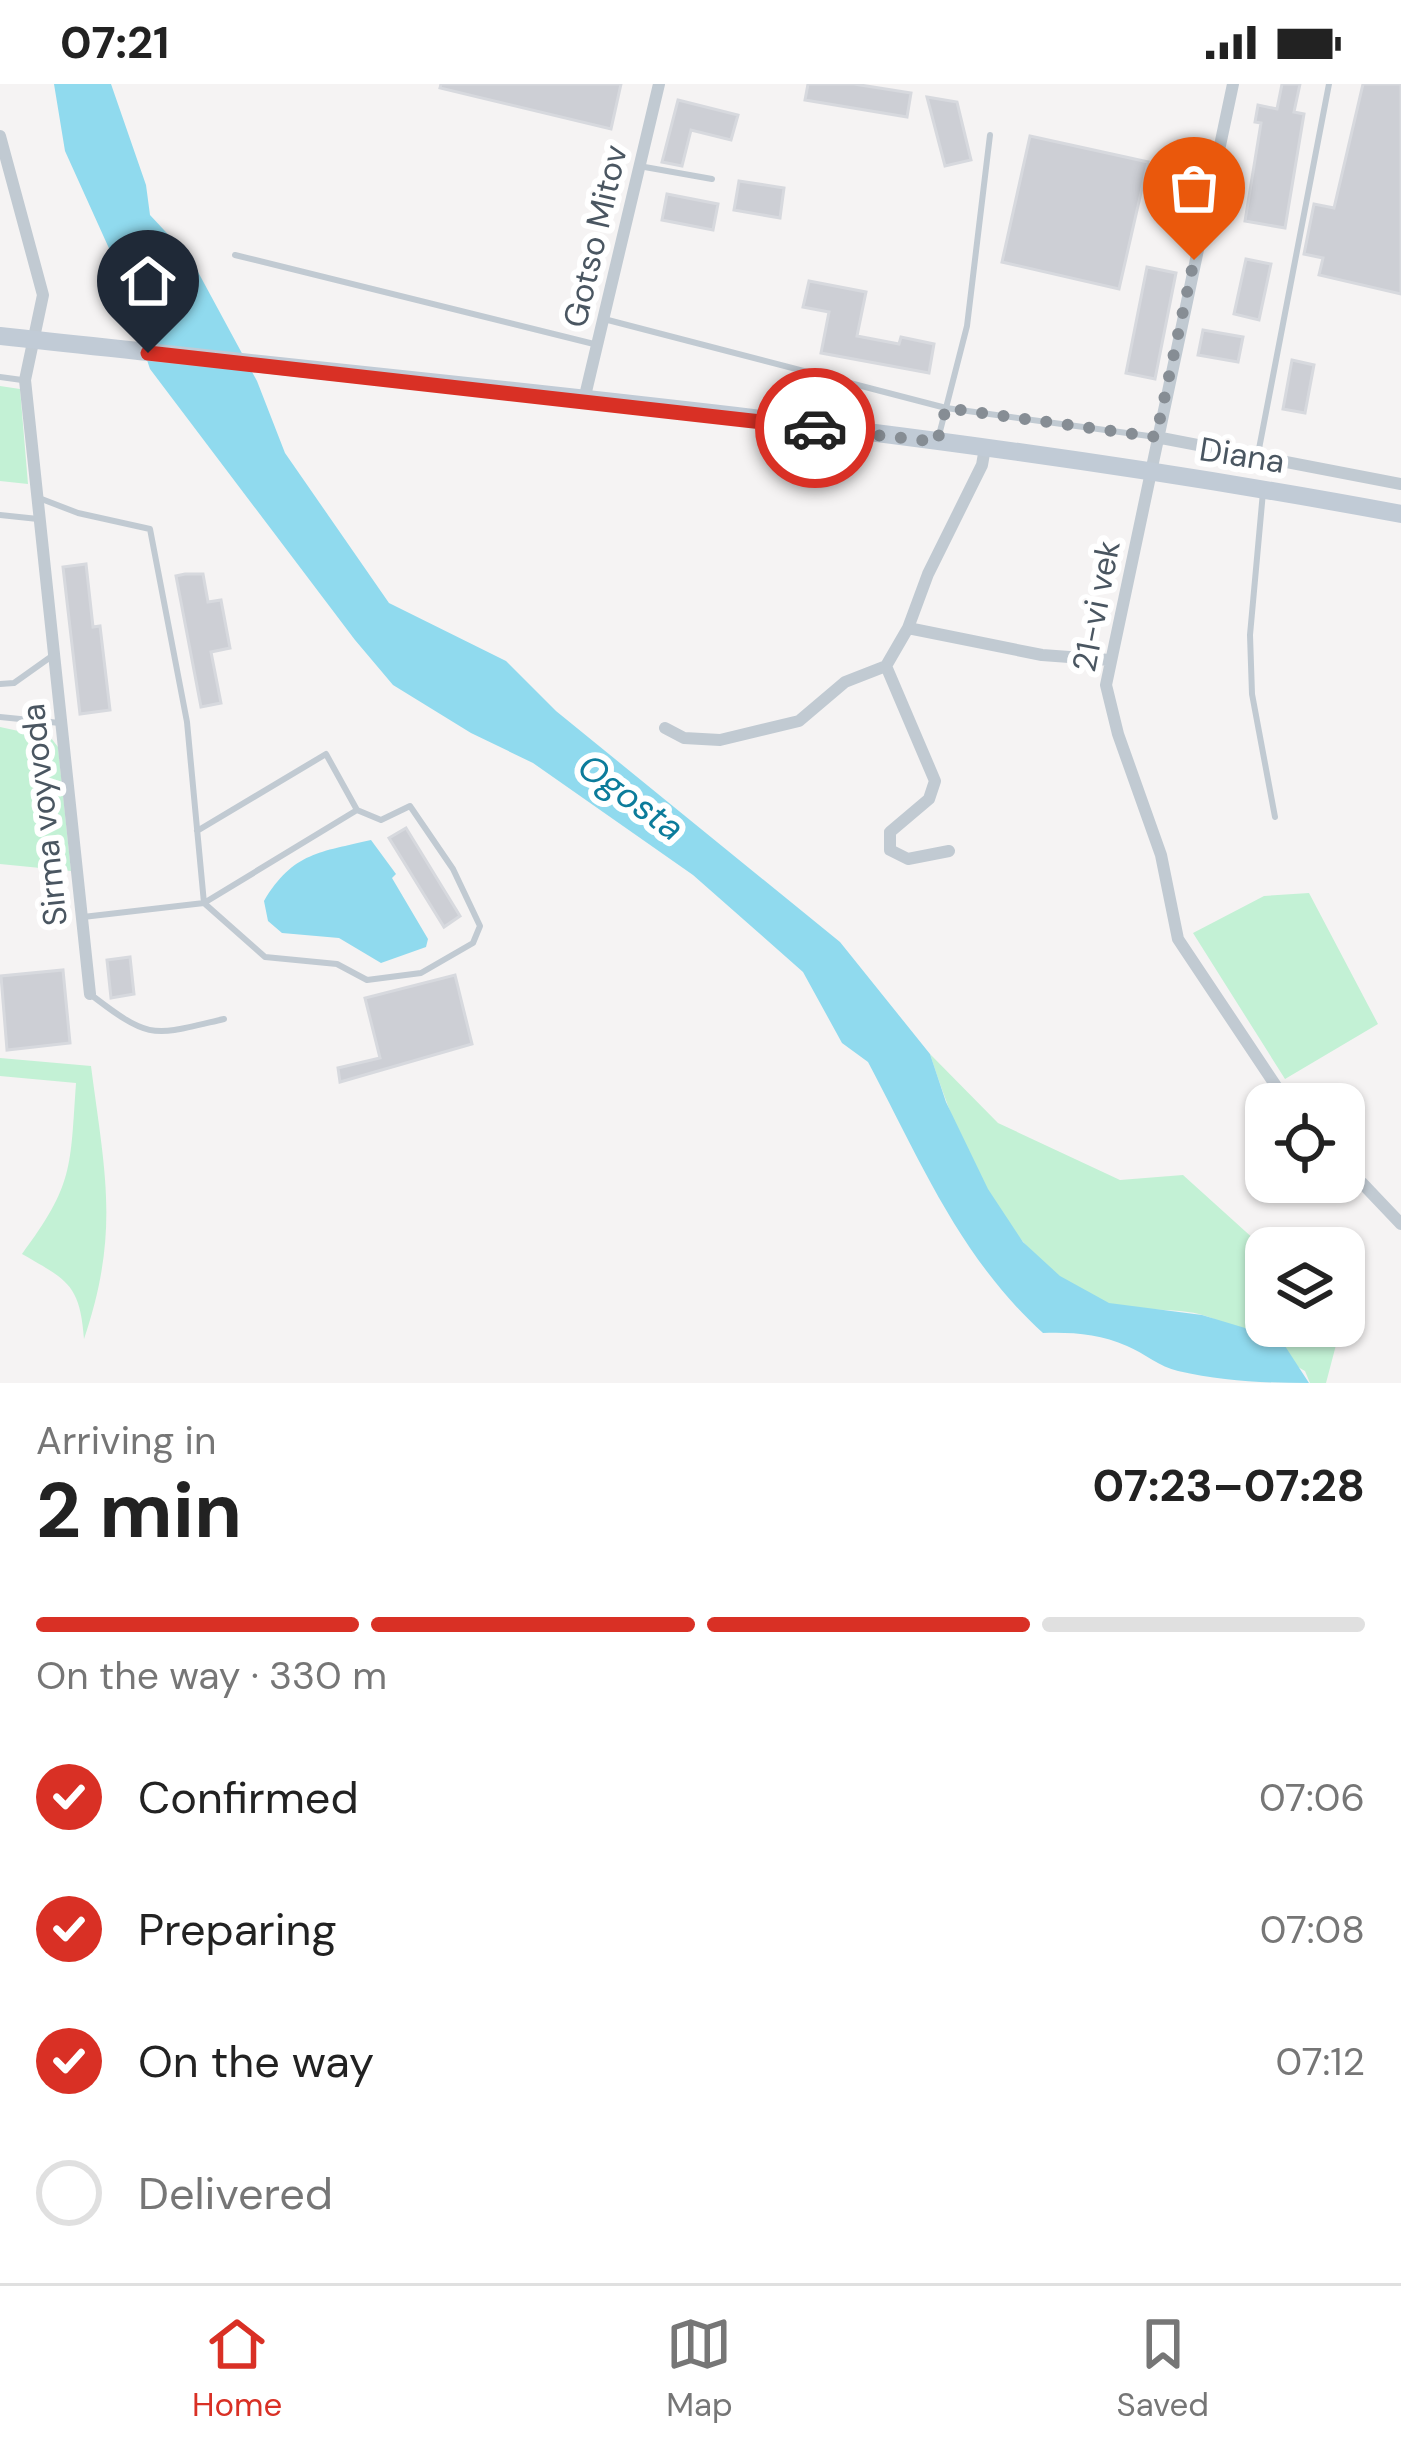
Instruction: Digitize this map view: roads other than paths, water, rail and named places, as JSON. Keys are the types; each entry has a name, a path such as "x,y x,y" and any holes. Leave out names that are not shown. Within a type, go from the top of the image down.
{"main road":[{"name":"Diana","path":"0,336 985,448 1263,488 1401,514"}],"street":[{"name":"Gotso Mitov","path":"584,400 658,84"},
{"name":"21-vi vek","path":"1233,84 1106,685 1161,855 1178,940 1274,1083"},
{"name":"Sirma voyvoda","path":"0,136 44,308 32,340 26,380 90,994"},
{"name":"Diana","path":"1156,437 1401,484"},
{"path":"665,728 684,738 720,740 799,722 845,682 886,666 908,628 928,574 982,465 985,448"},
{"path":"908,628 1042,655 1110,660"},
{"path":"886,666 935,781 929,799 890,832 887,840 898,857 908,859 949,851"},
{"path":"1365,1186 1401,1224"}],"lane":[{"path":"1257,458 1329,84"},
{"path":"937,442 968,326 990,135"},
{"path":"639,166 712,179"},
{"path":"235,256 597,345"},
{"path":"604,319 946,408 1156,437"},
{"path":"0,377 26,380"},
{"path":"1263,488 1250,655 1252,694 1275,818"},
{"path":"39,498 78,513 143,524 153,534 187,722 197,831 204,903 266,957 337,964 367,980 422,973 473,943 479,933 453,868 414,808 381,820 357,810 326,754 197,831"},
{"path":"0,515 41,520"},
{"path":"0,684 14,683 55,654"},
{"path":"0,717 60,724"},
{"path":"82,917 204,903 357,810"},
{"path":"90,994 145,1032 160,1034 224,1019"}],"water":[{"name":"Ogosta","path":"54,84 111,84 146,185 150,215 191,259 257,381 285,453 389,603 506,661 556,711 840,942 930,1054 946,1102 988,1189 1023,1242 1060,1276 1109,1303 1202,1315 1245,1328 1245,1347 1286,1347 1309,1383 1194,1374 1171,1369 1107,1339 1043,1333 965,1240 868,1062 842,1043 803,972 693,875 533,763 471,733 393,685 355,640 150,369 112,255 65,151"},
{"path":"371,840 396,874 392,878 428,939 426,947 381,963 339,938 282,933 268,921 264,901 297,863"}]}
